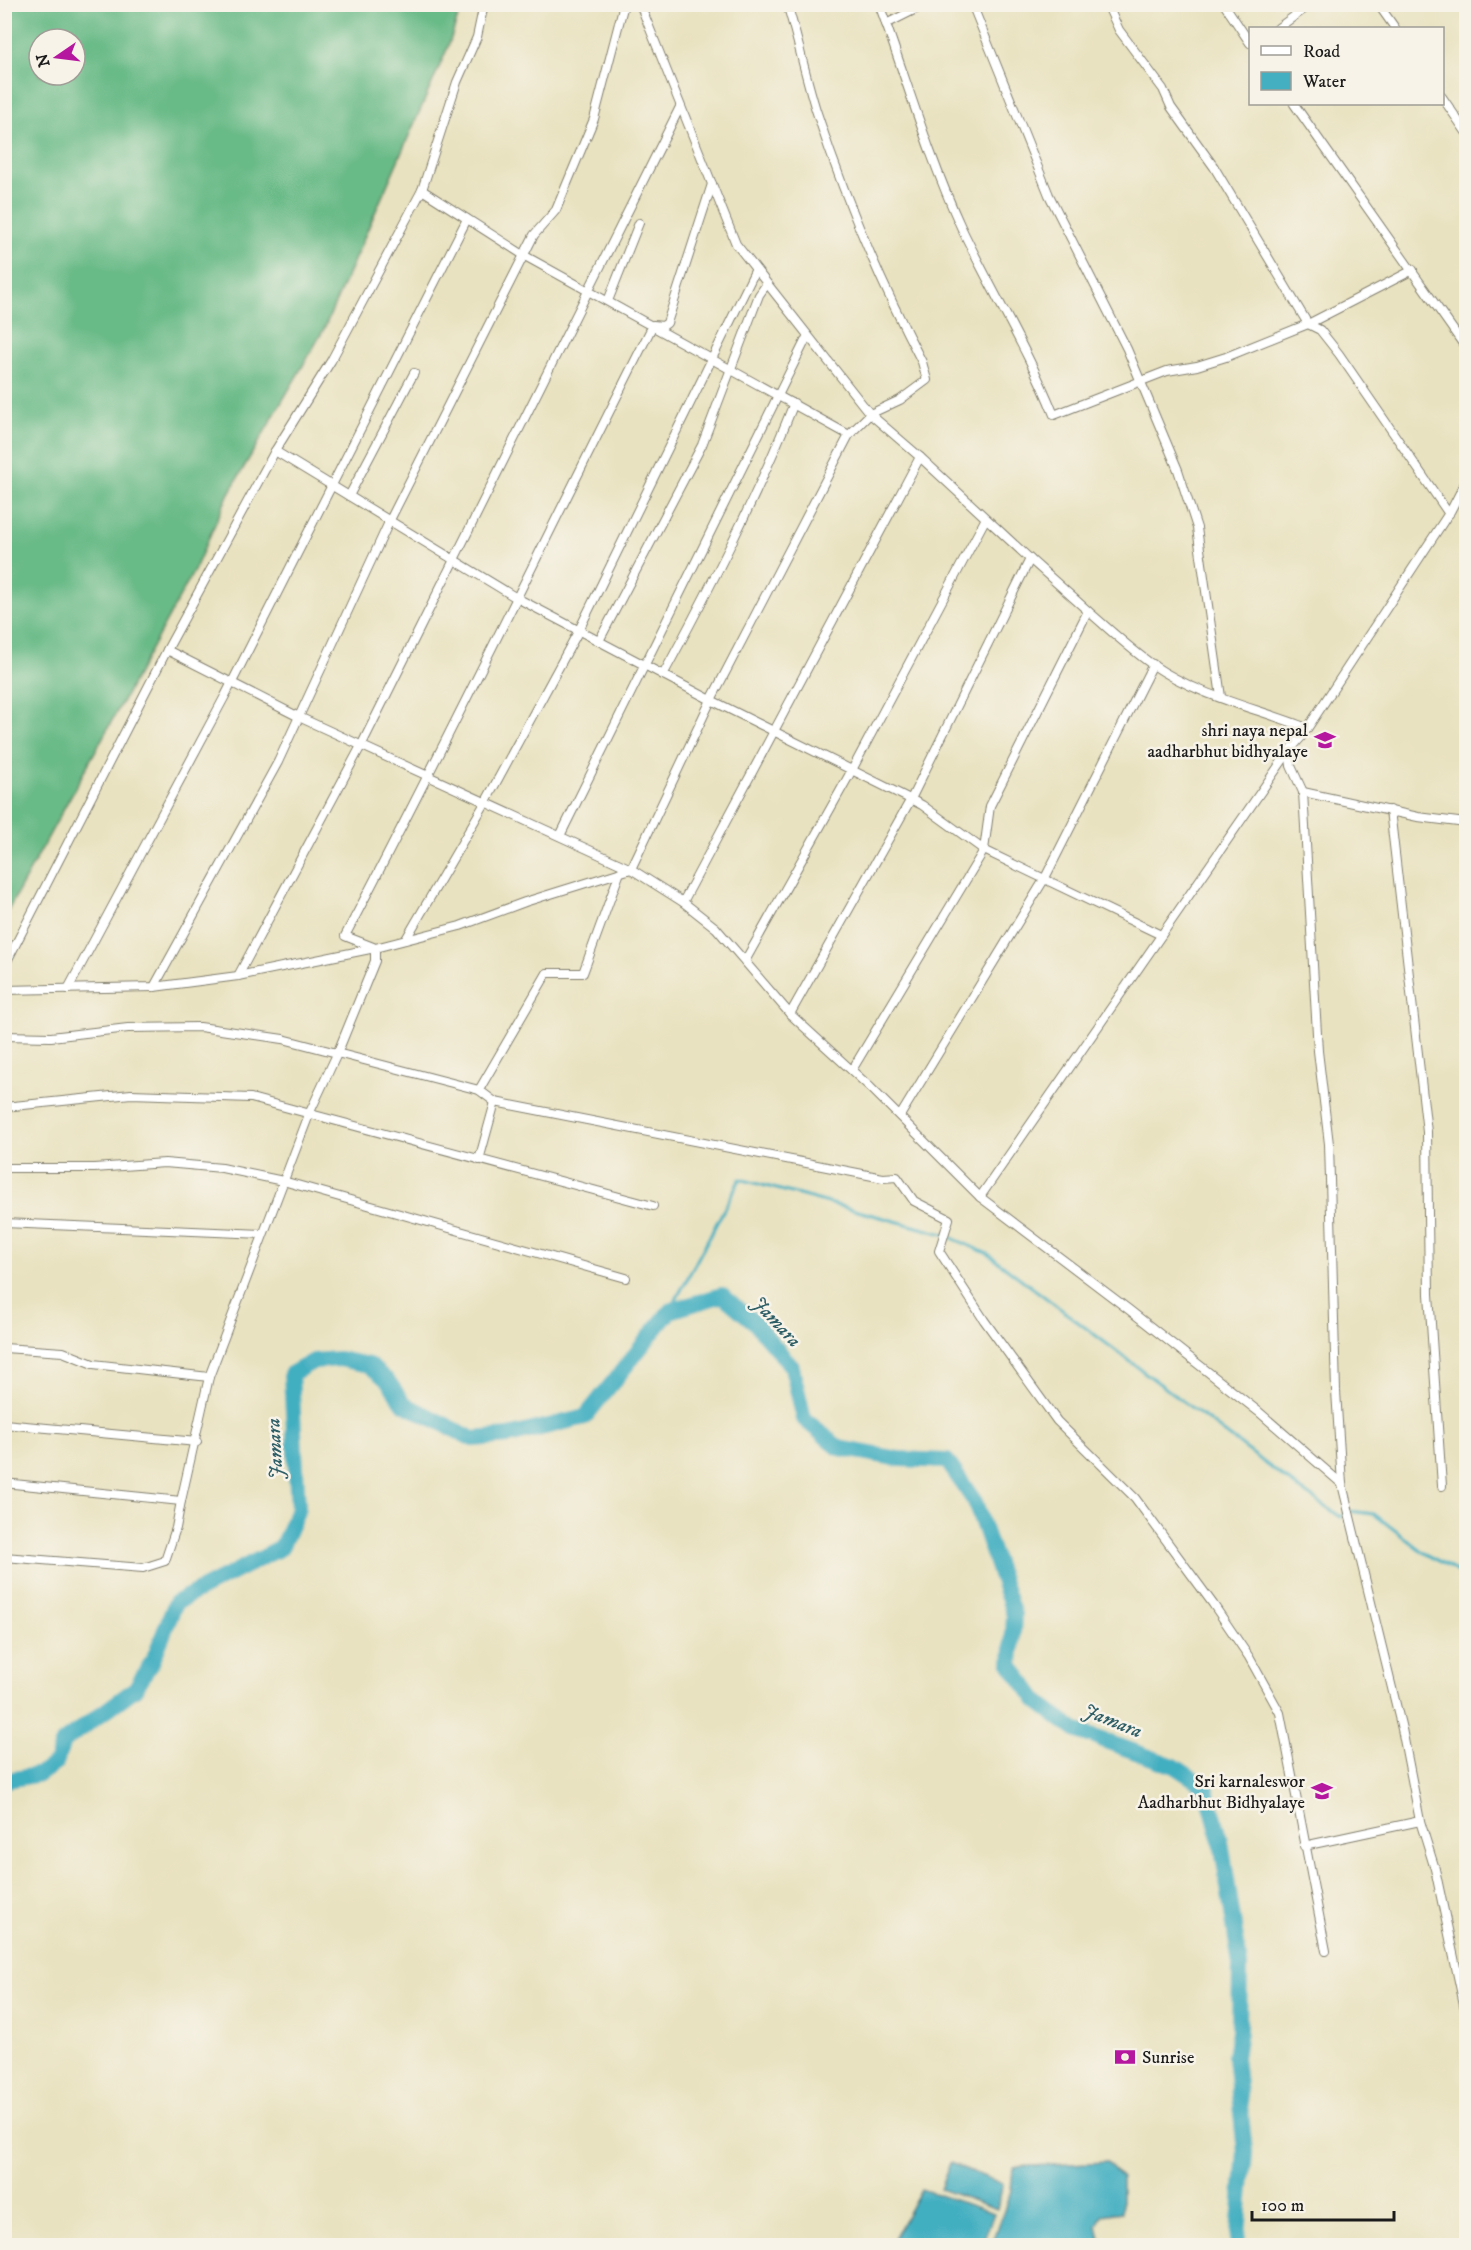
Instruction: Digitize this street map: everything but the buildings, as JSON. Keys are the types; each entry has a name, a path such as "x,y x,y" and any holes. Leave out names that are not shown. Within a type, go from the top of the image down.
{"street":[{"path":"4,967 167,650 275,451 331,361 422,190 458,82 477,37 484,4"},
{"path":"154,987 278,762 390,520 534,235 556,210 594,119 624,4"},
{"path":"640,4 736,244 766,285 870,414 920,456 985,520 1088,612 1153,664 1221,697 1307,728"},
{"path":"4,990 154,987 238,976 375,948 460,926 525,902 631,869 711,700 849,435 870,414 900,400 927,380 922,362 866,245 843,184 816,109 787,4"},
{"path":"879,4 932,154 961,227 1042,384 1054,415 1167,371 1197,366 1226,357 1308,324 1413,270"},
{"path":"886,24 926,4"},
{"path":"972,4 1049,195 1141,382 1178,470 1197,528 1221,697"},
{"path":"1107,4 1119,30 1163,89 1171,107 1214,167 1308,324 1320,330 1339,354 1449,514"},
{"path":"1224,4 1249,40"},
{"path":"1279,27 1311,4"},
{"path":"1378,4 1394,27"},
{"path":"1444,99 1467,132"},
{"path":"1295,105 1467,348"},
{"path":"238,976 362,744 680,107"},
{"path":"653,325 663,326 667,323 712,183"},
{"path":"422,190 525,256 849,435"},
{"path":"68,989 231,683 467,219"},
{"path":"608,301 639,223"},
{"path":"406,939 485,803 579,630 710,358 755,271"},
{"path":"599,641 702,445 759,295 766,285"},
{"path":"375,948 345,936 429,777 515,597 653,325"},
{"path":"560,836 807,337"},
{"path":"349,496 414,373"},
{"path":"663,675 714,580 767,470 794,403"},
{"path":"275,451 390,520 452,561 515,597 773,732 910,799 984,850 1161,935"},
{"path":"683,902 920,456"},
{"path":"980,1197 1307,728 1449,514 1467,481"},
{"path":"745,961 852,770 985,520"},
{"path":"790,1014 910,799 1030,559"},
{"path":"852,1070 984,850 990,806 1088,612"},
{"path":"167,650 299,717 631,869 683,902 716,928 790,1014 900,1116 980,1197 1166,1338 1259,1412 1342,1484"},
{"path":"900,1116 1045,878 1153,664"},
{"path":"1289,751 1291,766 1303,792 1318,1051 1329,1144 1336,1390 1342,1484 1402,1730 1420,1821 1435,1869 1467,2014"},
{"path":"1303,792 1467,824"},
{"path":"1390,810 1427,1132 1429,1294 1442,1486"},
{"path":"479,1090 547,973 583,972 620,872"},
{"path":"4,1557 143,1568 165,1561 176,1528 210,1377 310,1112 337,1054 375,961 375,948"},
{"path":"4,1036 51,1037 128,1029 200,1027 283,1040 479,1090 495,1102 883,1178 897,1177 914,1201 949,1219 939,1251 984,1320 1057,1421 1135,1498 1249,1658 1280,1713 1326,1951"},
{"path":"4,1107 131,1094 251,1098 653,1206"},
{"path":"479,1160 495,1102"},
{"path":"4,1168 94,1168 165,1162 222,1168 283,1181 626,1278"},
{"path":"4,1223 263,1234"},
{"path":"4,1348 63,1352 93,1364 210,1377"},
{"path":"4,1424 196,1442"},
{"path":"4,1483 181,1501"},
{"path":"1304,1846 1420,1821"}],"green space":[{"path":"5,4 462,5 448,47 323,331 229,493 195,569 5,916"}],"water":[{"path":"1107,2162 1122,2178 1122,2212 1102,2215 1097,2226 1102,2245 992,2245 1011,2190 1013,2167"},
{"path":"950,2163 1003,2184 997,2209 940,2189"},
{"path":"921,2189 994,2213 982,2245 891,2245"}],"waterway":[{"path":"670,1311 740,1179 943,1234 988,1254 1299,1489 1341,1517 1349,1511 1374,1514 1423,1552 1466,1577"},
{"name":"Jamara","path":"4,1781 40,1774 56,1763 63,1742 135,1689 153,1660 176,1602 281,1548 298,1509 291,1374 314,1361 339,1359 369,1365 388,1381 404,1404 473,1439 509,1436 585,1417 670,1311 722,1295 754,1322 792,1367 804,1419 839,1448 899,1459 947,1461 975,1502 1014,1615 1011,1665 1037,1701 1075,1730 1174,1766 1206,1787 1221,1841 1240,1965 1239,2031 1235,2057 1245,2152 1237,2246"}],"place":[{"name":"shri naya nepal aadharbhut bidhyalaye","path":"1325,740"},
{"name":"Sri karnaleswor Aadharbhut Bidhyalaye","path":"1322,1791"},
{"name":"Sunrise","path":"1125,2057"}]}
